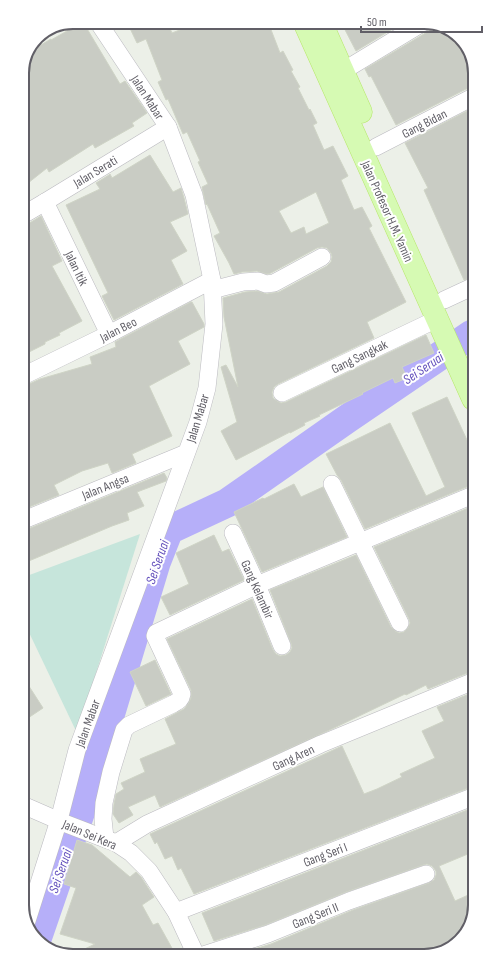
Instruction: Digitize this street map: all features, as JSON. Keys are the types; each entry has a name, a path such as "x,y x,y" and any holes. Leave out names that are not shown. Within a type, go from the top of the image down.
{"main road":[{"name":"Jalan Profesor H.M. Yamin","path":"307,29 468,364"},
{"name":"Jalan Profesor H.M. Yamin","path":"324,29 376,147 446,320"}],"street":[{"name":"Jalan Mabar","path":"30,913 62,821 76,750 198,422 207,388 214,324 212,285 194,195 168,127 103,29"},
{"path":"343,71 412,29"},
{"name":"Gang Bidan","path":"376,147 468,100"},
{"name":"Jalan Serati","path":"29,211 168,127"},
{"name":"Jalan Itik","path":"45,202 109,334"},
{"name":"Jalan Beo","path":"29,373 212,285 258,281 266,284 274,283 322,257"},
{"name":"Gang Sangkak","path":"282,393 446,320 468,291"},
{"name":"Jalan Angsa","path":"29,518 186,453"},
{"path":"332,484 400,623"},
{"path":"107,839 104,819 104,804 111,772 124,730 129,725 173,704 182,697 155,634 257,585 361,543 468,497"},
{"name":"Gang Kelambir","path":"232,533 257,585 282,646"},
{"name":"Gang Aren","path":"107,839 147,824 321,744 468,684"},
{"name":"Gang Seri I","path":"176,912 468,798"},
{"name":"Jalan Sei Kera","path":"29,808 107,839 131,853 149,870 176,912 193,949"},
{"name":"Gang Seri II","path":"222,949 268,934 349,901 426,874"}],"shaded area":[{"path":"140,534 77,733 29,632 29,575"}],"building":[{"path":"70,29 87,29 120,84 125,81 147,113 132,123 134,126 95,148 93,144 49,172 47,168 29,182 30,62 38,47"},
{"path":"130,29 170,29 172,33 182,29 271,29 280,53 283,51 293,70 291,71 300,87 298,88 317,123 313,125 324,150 333,146 348,176 341,180 354,210 362,207 372,226 369,228 406,302 367,322 374,338 278,384 274,387 272,392 273,398 281,403 286,402 426,335 434,353 402,367 407,378 395,383 393,378 319,415 320,416 304,423 305,425 236,460 221,431 237,422 221,367 226,365 238,387 224,317 223,298 245,292 257,291 267,294 279,292 327,266 331,262 332,257 327,248 322,247 317,248 271,273 267,274 257,271 234,274 214,236 220,233 207,204 206,205 202,187 208,184 198,162 200,161 187,132 183,134 168,99 166,100 158,82 162,80 146,39 137,43","holes":["316,192 329,223 306,234 304,227 291,233 279,211"]},
{"path":"345,29 392,29 356,51"},
{"path":"430,30 441,32 451,38 459,46 465,56 467,64 468,89 396,125 371,76 369,77 365,69"},
{"path":"468,111 468,278 464,280 424,190 428,188 405,143"},
{"path":"150,155 173,192 181,188 184,198 188,214 170,222 187,251 171,260 183,284 114,320 102,296 108,293 66,205 100,189 96,183 110,174 112,178"},
{"path":"41,216 62,261 52,266 82,321 59,333 60,335 29,352 29,223"},
{"path":"192,302 204,324 204,327 178,341 190,364 149,386 172,436 132,454 136,463 112,473 108,463 82,471 54,485 59,495 29,507 29,384 40,379 92,364 90,357 116,347 115,342"},
{"path":"447,397 468,442 468,486 365,529 341,480 326,454 390,423 426,496 445,487 412,413"},
{"path":"164,473 167,478 166,481 137,492 144,506 127,513 129,520 29,561 29,529"},
{"path":"294,484 301,497 323,487 347,537 262,572 234,512"},
{"path":"468,508 468,673 428,689 426,685 406,695 405,694 160,807 155,795 128,807 133,815 119,823 113,814 116,794 124,789 121,783 145,772 140,759 176,744 165,719 184,709 191,698 191,690 167,639 252,599 273,650 280,656 286,655 292,648 291,643 270,590 356,555 391,627 399,633 404,632 410,623 409,619 374,547"},
{"path":"214,535 222,552 229,549 244,580 170,615 161,597 189,584 176,553"},
{"path":"155,660 171,694 146,706 130,672"},
{"path":"29,686 43,708 29,717"},
{"path":"468,694 468,788 194,894 181,868 178,870 172,856 165,859 157,842 155,844 150,834 342,746 364,794 377,789 402,777 400,774 435,758 422,731 444,721 437,707"},
{"path":"468,810 468,854 439,866 455,901 468,895 468,911 461,929 451,940 441,946 424,949 254,949 271,944 353,910 429,883 434,880 436,871 432,866 427,864 346,892 265,925 214,941 202,913"},
{"path":"77,840 92,845 130,877 136,872 141,877 154,897 142,905 153,925 158,923 172,949 85,949 95,944 60,934 76,888 64,884"}],"waterway":[{"name":"Sei Seruai","path":"39,933 83,805 156,563 169,530 227,503 468,337"}]}
